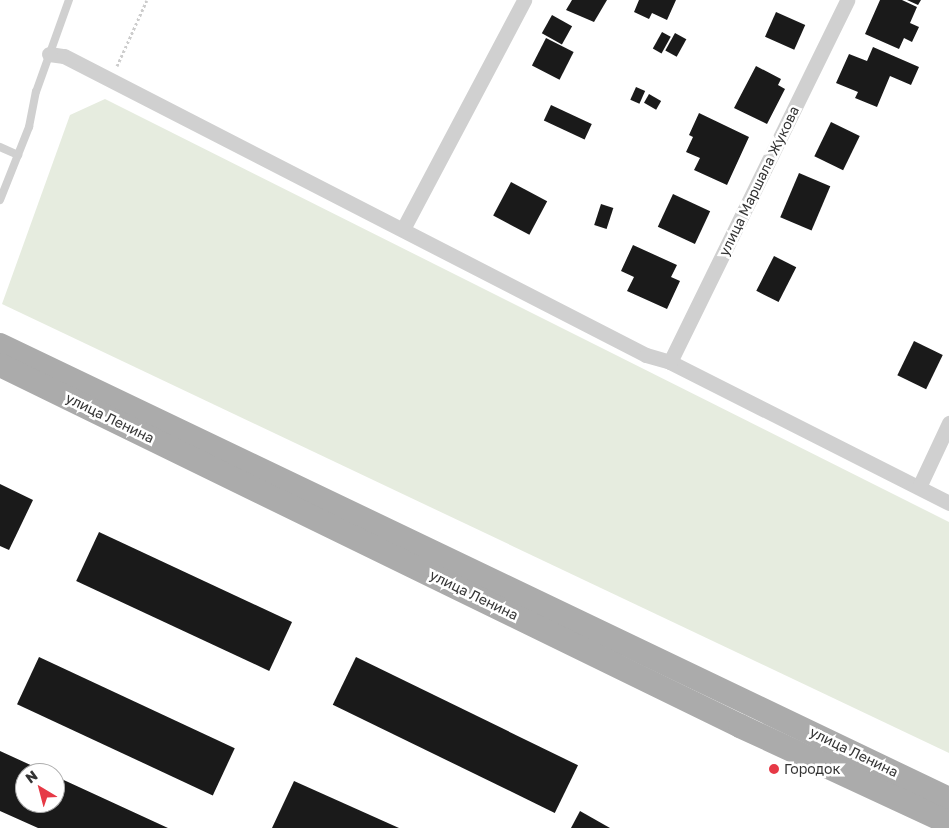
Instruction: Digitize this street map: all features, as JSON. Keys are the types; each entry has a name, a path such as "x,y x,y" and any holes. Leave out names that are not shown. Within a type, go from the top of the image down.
{"main road":[{"name":"улица Ленина","path":"0,345 949,799"},
{"name":"улица Ленина","path":"0,365 740,726 949,823"}],"street":[{"path":"403,229 524,0"},
{"name":"улица Маршала Жукова","path":"670,362 847,0"},
{"path":"49,54 64,56 646,355 670,362 949,503"},
{"path":"918,487 949,423"}],"lane":[{"path":"0,200 18,155 49,54 69,0"},
{"path":"0,147 18,155"}],"path":[{"path":"111,80 147,0"}],"shaded area":[{"path":"105,99 949,522 949,753 2,304 70,115"}],"building":[{"path":"572,0 607,0 594,22 566,10"},
{"path":"639,0 676,0 667,20 652,13 649,19 634,12"},
{"path":"880,0 902,0 917,7 910,23 919,27 912,42 904,38 899,49 865,34"},
{"path":"907,0 921,0 918,5"},
{"path":"776,12 805,25 794,50 765,37"},
{"path":"552,15 572,26 562,45 542,33"},
{"path":"662,32 671,37 662,53 653,49"},
{"path":"675,33 686,39 677,57 665,50"},
{"path":"546,38 574,52 560,80 532,66"},
{"path":"873,47 919,67 911,85 890,76 877,107 855,98 858,92 836,83 849,54 867,61"},
{"path":"756,66 781,79 778,85 785,89 767,124 734,108"},
{"path":"636,87 645,91 639,104 630,100"},
{"path":"649,94 661,101 656,110 644,103"},
{"path":"551,105 592,124 585,139 544,120"},
{"path":"699,113 749,137 727,185 694,170 700,158 686,152 693,137 689,135"},
{"path":"831,122 860,136 843,170 814,156"},
{"path":"799,173 830,186 812,230 780,217"},
{"path":"511,182 547,201 529,235 493,216"},
{"path":"673,194 710,211 695,244 658,227"},
{"path":"601,204 613,208 607,229 594,225"},
{"path":"633,245 677,265 671,277 680,281 667,309 627,291 634,277 621,271"},
{"path":"774,256 796,267 779,302 756,291"},
{"path":"914,341 943,355 926,389 897,375"},
{"path":"0,484 33,500 9,550 0,546"},
{"path":"99,532 292,622 269,671 76,581"},
{"path":"39,657 235,748 213,795 17,704"},
{"path":"356,657 578,765 555,813 333,705"},
{"path":"0,751 26,763 15,763 15,813 65,813 65,781 168,828 38,828 0,811"},
{"path":"294,781 399,828 272,828"},
{"path":"580,811 610,828 571,828"}],"place":[{"name":"Городок","path":"774,769"}]}
